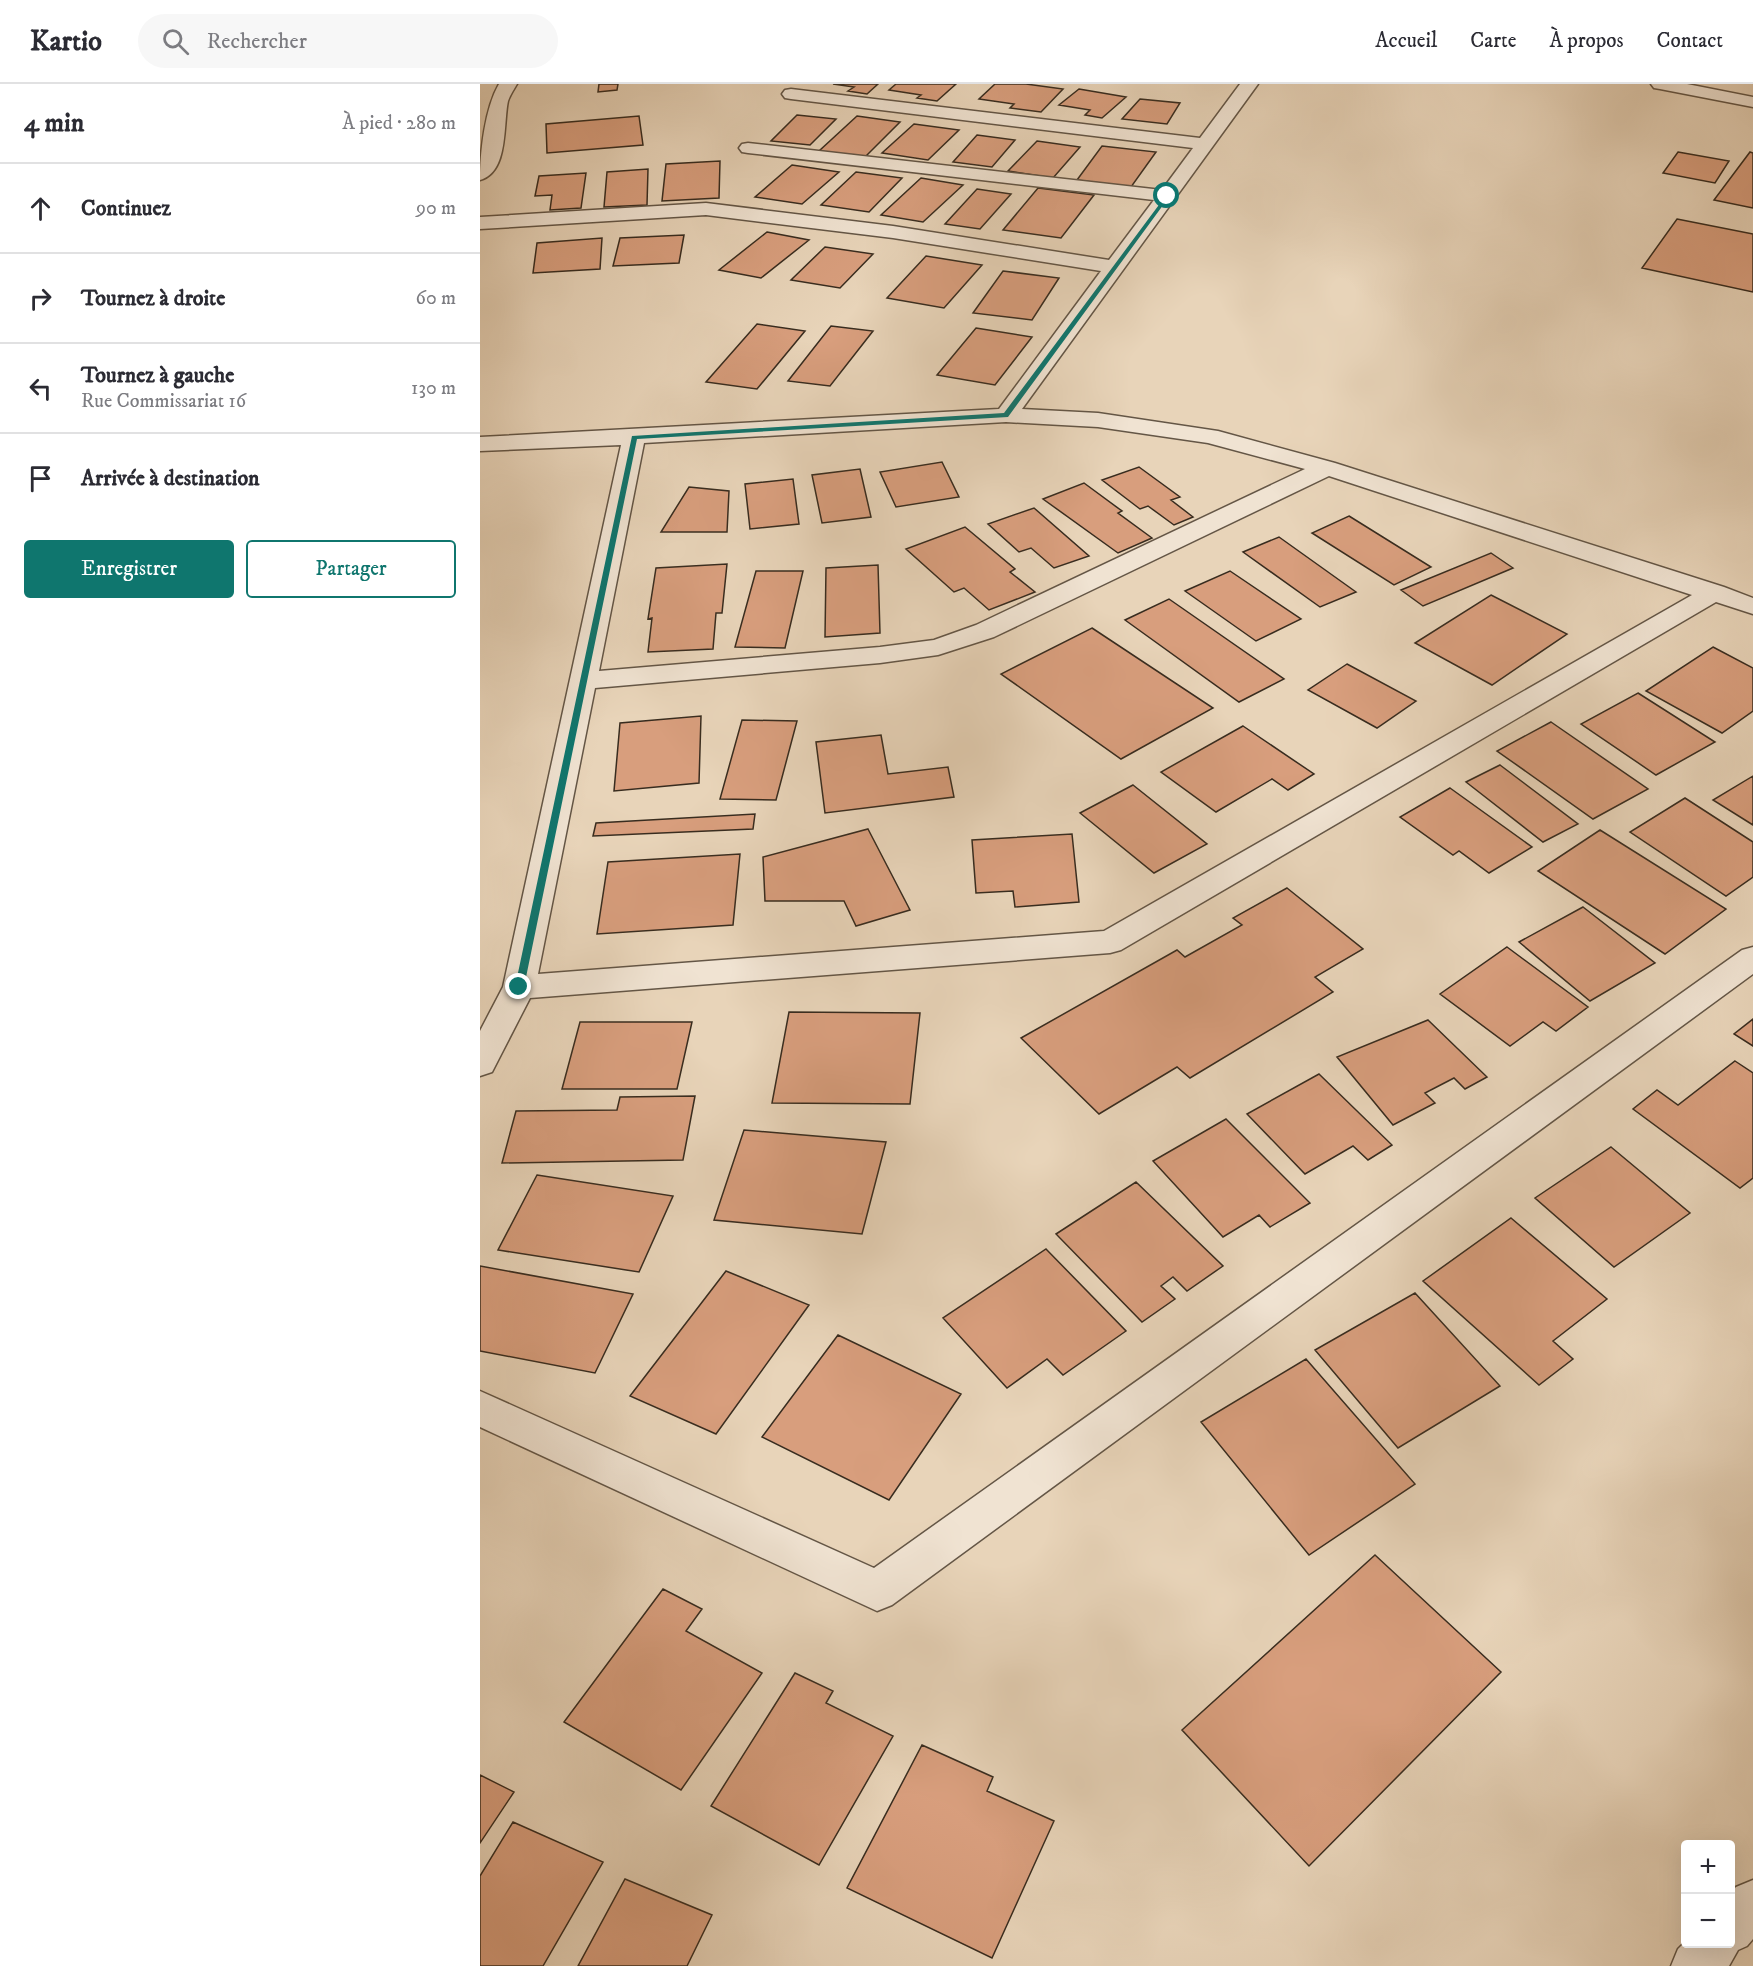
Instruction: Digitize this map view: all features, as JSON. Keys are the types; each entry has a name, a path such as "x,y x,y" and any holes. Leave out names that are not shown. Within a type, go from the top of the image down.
{"street":[{"path":"480,174 490,163 500,98 508,84"},
{"path":"1006,415 1249,84"},
{"path":"1660,84 1753,102"},
{"path":"791,94 1205,144"},
{"path":"748,148 1167,196"},
{"path":"480,224 706,209 893,232 1114,267"},
{"path":"480,444 1006,415 1098,420 1210,436 1327,468 1753,606"},
{"path":"480,1063 519,987 634,437"},
{"path":"583,681 880,655 938,647 985,631 1327,468"},
{"path":"519,987 1110,942 1715,592"},
{"path":"480,1408 877,1591 1753,958"},
{"path":"1735,1924 1753,1904"},
{"path":"1695,1966 1712,1948"}],"building":[{"path":"599,84 618,84 617,90 598,92"},
{"path":"833,84 878,84 867,94 848,91 854,87"},
{"path":"896,84 956,84 937,101 917,98 921,95 889,90"},
{"path":"995,84 1026,84 1063,89 1041,112 1010,108 1014,104 979,99"},
{"path":"1079,89 1126,97 1102,118 1085,115 1090,110 1059,105"},
{"path":"1140,99 1180,103 1167,124 1122,119"},
{"path":"797,115 836,119 810,145 771,141"},
{"path":"639,116 643,145 547,153 546,124"},
{"path":"857,116 900,122 864,158 819,151"},
{"path":"914,124 959,130 928,160 882,153"},
{"path":"977,135 1015,140 992,167 953,162"},
{"path":"1037,141 1080,147 1053,178 1008,171"},
{"path":"1102,146 1156,152 1131,187 1077,180"},
{"path":"1678,152 1729,161 1715,183 1663,173"},
{"path":"1750,152 1753,153 1753,208 1714,200"},
{"path":"720,161 719,198 662,201 666,164"},
{"path":"792,165 839,172 802,204 755,197"},
{"path":"648,169 647,205 604,207 607,172"},
{"path":"856,172 902,178 869,212 821,205"},
{"path":"586,173 581,208 550,210 552,195 535,196 539,176"},
{"path":"921,178 963,185 923,222 881,215"},
{"path":"1038,188 1094,195 1061,238 1003,230"},
{"path":"977,189 1011,194 980,229 945,224"},
{"path":"1677,219 1753,234 1753,292 1642,268"},
{"path":"767,232 809,240 761,278 719,270"},
{"path":"684,235 679,263 613,266 620,238"},
{"path":"602,238 600,269 533,273 537,243"},
{"path":"825,247 873,254 840,288 791,280"},
{"path":"926,256 982,265 944,308 887,298"},
{"path":"1003,271 1059,278 1032,320 973,313"},
{"path":"757,324 805,331 757,389 706,382"},
{"path":"831,326 873,331 830,386 788,381"},
{"path":"976,328 1032,337 995,385 937,375"},
{"path":"942,462 959,497 896,507 880,472"},
{"path":"1139,467 1180,497 1171,500 1193,517 1174,525 1148,506 1140,509 1102,480"},
{"path":"860,469 871,517 822,523 812,475"},
{"path":"793,479 799,524 750,529 745,484"},
{"path":"1084,483 1122,511 1118,513 1152,538 1118,553 1043,499"},
{"path":"689,487 729,491 727,532 661,532"},
{"path":"1034,508 1089,556 1054,568 1031,548 1019,552 988,524"},
{"path":"1349,516 1431,567 1394,585 1312,533"},
{"path":"965,527 1015,569 1010,572 1035,592 989,610 964,588 954,592 906,549"},
{"path":"1279,537 1356,592 1320,607 1243,552"},
{"path":"1491,553 1513,568 1423,606 1401,590"},
{"path":"727,564 722,613 716,613 713,649 648,652 652,618 648,619 656,568"},
{"path":"878,565 880,633 825,637 826,568"},
{"path":"756,571 803,571 785,648 735,647"},
{"path":"1230,571 1301,619 1256,641 1185,591"},
{"path":"1491,595 1567,634 1492,685 1415,643"},
{"path":"1169,599 1284,679 1239,702 1125,620"},
{"path":"1092,628 1213,708 1121,759 1001,674"},
{"path":"1713,647 1753,668 1753,711 1722,733 1646,691"},
{"path":"1347,664 1416,701 1377,728 1308,690"},
{"path":"1638,693 1715,742 1656,775 1581,724"},
{"path":"701,716 699,783 614,791 620,723"},
{"path":"742,720 797,721 776,800 720,799"},
{"path":"1551,722 1648,789 1593,819 1497,751"},
{"path":"1243,726 1314,774 1288,790 1272,779 1216,812 1161,772"},
{"path":"881,735 888,774 948,767 954,797 825,813 816,742"},
{"path":"1500,765 1578,824 1543,842 1466,782"},
{"path":"1753,776 1753,825 1713,800"},
{"path":"1133,785 1207,844 1154,873 1080,813"},
{"path":"1450,788 1532,847 1489,873 1459,851 1453,855 1400,817"},
{"path":"1685,798 1753,842 1753,877 1726,896 1630,832"},
{"path":"755,814 753,829 593,836 596,823"},
{"path":"868,829 910,910 856,926 844,901 765,901 763,857"},
{"path":"1600,830 1726,909 1665,954 1538,871"},
{"path":"1072,834 1079,902 1015,907 1013,891 976,893 972,840"},
{"path":"740,854 733,925 597,934 608,862"},
{"path":"1287,888 1363,949 1315,977 1333,992 1190,1078 1177,1067 1099,1114 1021,1038 1177,950 1185,957 1242,925 1233,918"},
{"path":"1583,907 1655,963 1590,1001 1519,942"},
{"path":"1507,947 1588,1007 1556,1031 1543,1022 1510,1046 1440,994"},
{"path":"789,1012 920,1013 910,1104 772,1103"},
{"path":"1753,1019 1753,1046 1734,1034"},
{"path":"1428,1020 1487,1077 1465,1089 1454,1078 1425,1093 1435,1103 1393,1125 1337,1057"},
{"path":"580,1022 692,1022 677,1089 562,1089"},
{"path":"1735,1061 1753,1073 1753,1178 1740,1188 1633,1109 1657,1090 1678,1105"},
{"path":"1319,1074 1392,1145 1368,1160 1353,1146 1305,1174 1247,1114"},
{"path":"695,1096 683,1160 502,1163 516,1111 617,1110 620,1097"},
{"path":"1226,1119 1310,1203 1270,1227 1259,1215 1223,1237 1153,1161"},
{"path":"744,1130 886,1142 862,1234 714,1220"},
{"path":"1611,1147 1690,1213 1614,1267 1535,1198"},
{"path":"537,1175 673,1196 639,1272 498,1250"},
{"path":"1136,1182 1223,1266 1187,1291 1173,1277 1161,1286 1175,1299 1142,1322 1056,1234"},
{"path":"1511,1218 1607,1299 1553,1341 1573,1359 1539,1385 1423,1281"},
{"path":"1046,1249 1126,1331 1063,1375 1047,1359 1007,1388 943,1318"},
{"path":"480,1266 633,1294 595,1373 480,1351"},
{"path":"726,1271 809,1305 716,1434 630,1396"},
{"path":"1415,1293 1500,1386 1398,1448 1315,1350"},
{"path":"838,1335 961,1394 889,1500 762,1437"},
{"path":"1306,1359 1415,1484 1309,1555 1201,1422"},
{"path":"1375,1555 1501,1672 1309,1866 1182,1730"},
{"path":"663,1589 702,1609 686,1631 762,1673 681,1790 564,1722"},
{"path":"795,1673 833,1691 826,1703 893,1736 819,1865 711,1806"},
{"path":"922,1745 993,1777 987,1791 1054,1821 992,1958 847,1888"},
{"path":"480,1775 514,1792 480,1843"},
{"path":"513,1822 603,1862 543,1966 480,1966 480,1876"},
{"path":"625,1879 712,1915 687,1966 578,1966"}],"route":[{"path":"519,987 634,437 1006,415 1167,196"}]}
